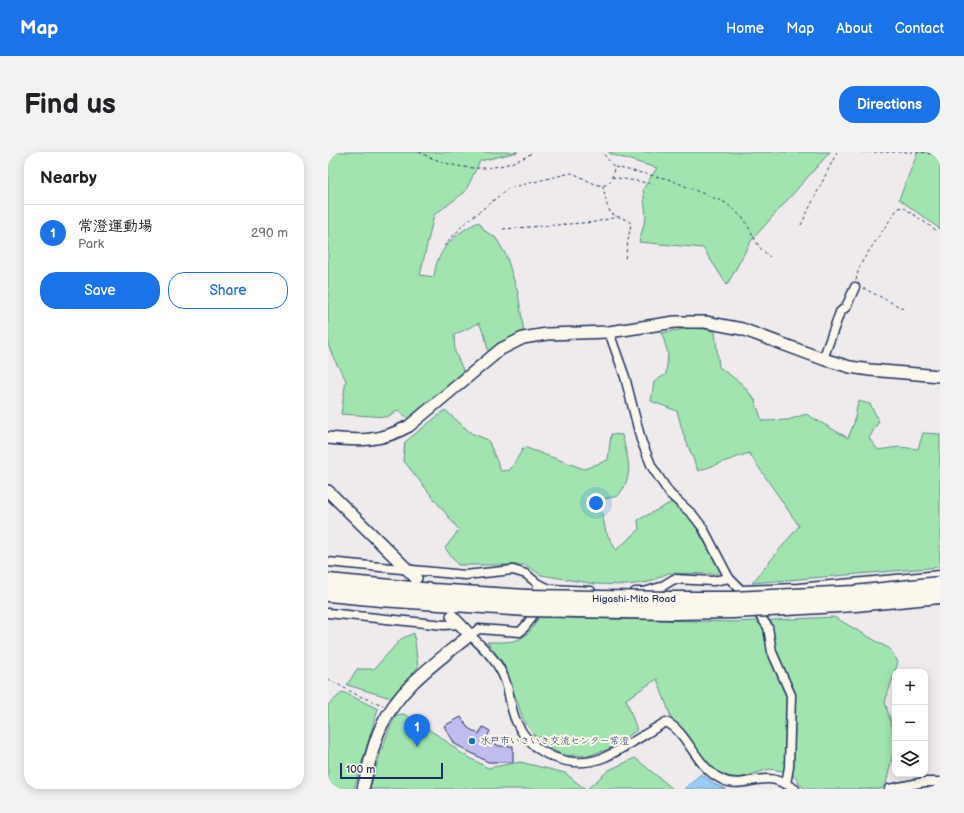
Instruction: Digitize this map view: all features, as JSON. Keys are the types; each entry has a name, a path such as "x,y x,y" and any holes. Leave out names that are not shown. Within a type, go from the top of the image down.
{"highway":[{"name":"Higashi-Mito Road","path":"328,580 526,603"},
{"name":"Higashi-Mito Road","path":"328,594 418,602 672,606 940,584"},
{"name":"Higashi-Mito Road","path":"735,600 855,604 940,596"}],"street":[{"path":"823,360 840,312 846,307 855,287"},
{"path":"328,438 368,440 396,433 409,426 502,349 523,338 546,334 609,332 676,322 705,322 742,330 823,360 870,370 940,376"},
{"path":"609,332 625,377 641,440 652,467 670,494 693,515 703,528 729,578 735,600 768,627 772,652 791,695 789,767 786,784"},
{"path":"328,490 416,578"},
{"path":"328,562 465,575 513,570 526,574 538,584 550,589 644,592 661,587 674,579 713,581 729,578"},
{"path":"735,600 798,588 940,575"},
{"path":"363,789 381,727 392,707 410,685 479,629 520,632 529,623 538,603 538,584"},
{"path":"328,613 444,625 456,620 492,656 500,669 507,685 513,712 531,744 552,757 565,761 578,762 605,756 666,722 674,726 701,764 714,776 723,781 741,783 772,779 795,789"},
{"path":"889,789 924,782 940,782"}],"path":[{"path":"419,152 430,158 458,167 479,169 509,164 533,152"},
{"path":"602,152 613,163 614,167 612,177 603,186"},
{"path":"801,225 837,152"},
{"path":"862,152 922,152 940,156"},
{"path":"614,167 668,179 726,203 745,220 759,247 770,257"},
{"path":"444,246 465,223 510,188 571,173 592,184 603,186"},
{"path":"612,177 654,184"},
{"path":"603,186 607,205 611,214 631,223 625,259"},
{"path":"904,309 863,288 855,287 859,268 898,208 903,207 938,231"},
{"path":"503,229 595,222 617,217"},
{"path":"328,679 373,702 392,707"}],"green space":[{"path":"328,152 518,152 480,161 465,192 434,215 420,275 434,277 438,259 448,244 462,231 479,222 485,231 496,238 506,255 518,293 524,332 488,351 485,336 479,323 454,335 455,352 464,372 409,419 398,410 387,417 341,414 346,380 334,359 328,344"},
{"path":"609,152 830,152 751,241 727,285 703,248 639,242 646,217 643,189 657,168 610,154"},
{"path":"918,152 940,152 940,229 899,199"},
{"path":"690,328 706,329 715,332 719,367 742,384 755,400 762,421 788,420 806,414 848,438 854,423 858,401 870,404 879,421 869,438 878,450 899,447 918,449 923,433 940,434 940,567 752,583 799,526 749,453 698,471 683,433 677,411 651,401 654,382 666,374 668,354 662,333"},
{"path":"445,410 471,433 488,440 501,471 510,470 524,447 584,469 608,460 611,434 622,435 629,467 627,481 618,496 599,500 606,532 616,550 639,530 638,520 672,502 691,519 721,570 716,574 668,573 649,582 627,585 595,584 541,575 526,565 458,565 445,548 459,530 403,460 405,442"},
{"path":"539,617 735,622 834,617 890,649 898,662 896,669 892,669 892,680 885,702 892,726 892,758 886,784 881,789 806,789 800,785 795,777 783,771 769,769 741,778 727,776 715,771 705,761 671,717 657,679 626,699 637,730 609,749 587,756 562,755 546,746 534,735 523,719 504,664 487,642 518,640 524,637 534,626"},
{"path":"414,633 418,667 391,698 347,685 357,669 374,669 401,639"},
{"path":"343,692 378,709 354,789 328,789 328,705"},
{"path":"404,714 442,738 461,753 488,768 520,762 565,773 585,789 370,789 381,751 396,715"},
{"path":"635,758 673,789 587,789 609,770"}],"water":[{"path":"701,774 716,785 726,789 684,789"}],"building":[{"name":"水戸市いきいき交流センター常澄","path":"461,717 468,728 479,734 483,727 490,731 486,739 499,746 513,746 513,762 488,762 455,744 444,726"}],"place":[{"name":"水戸市いきいき交流センター常澄","path":"472,741"},
{"name":"常澄運動場","path":"417,747"}]}
